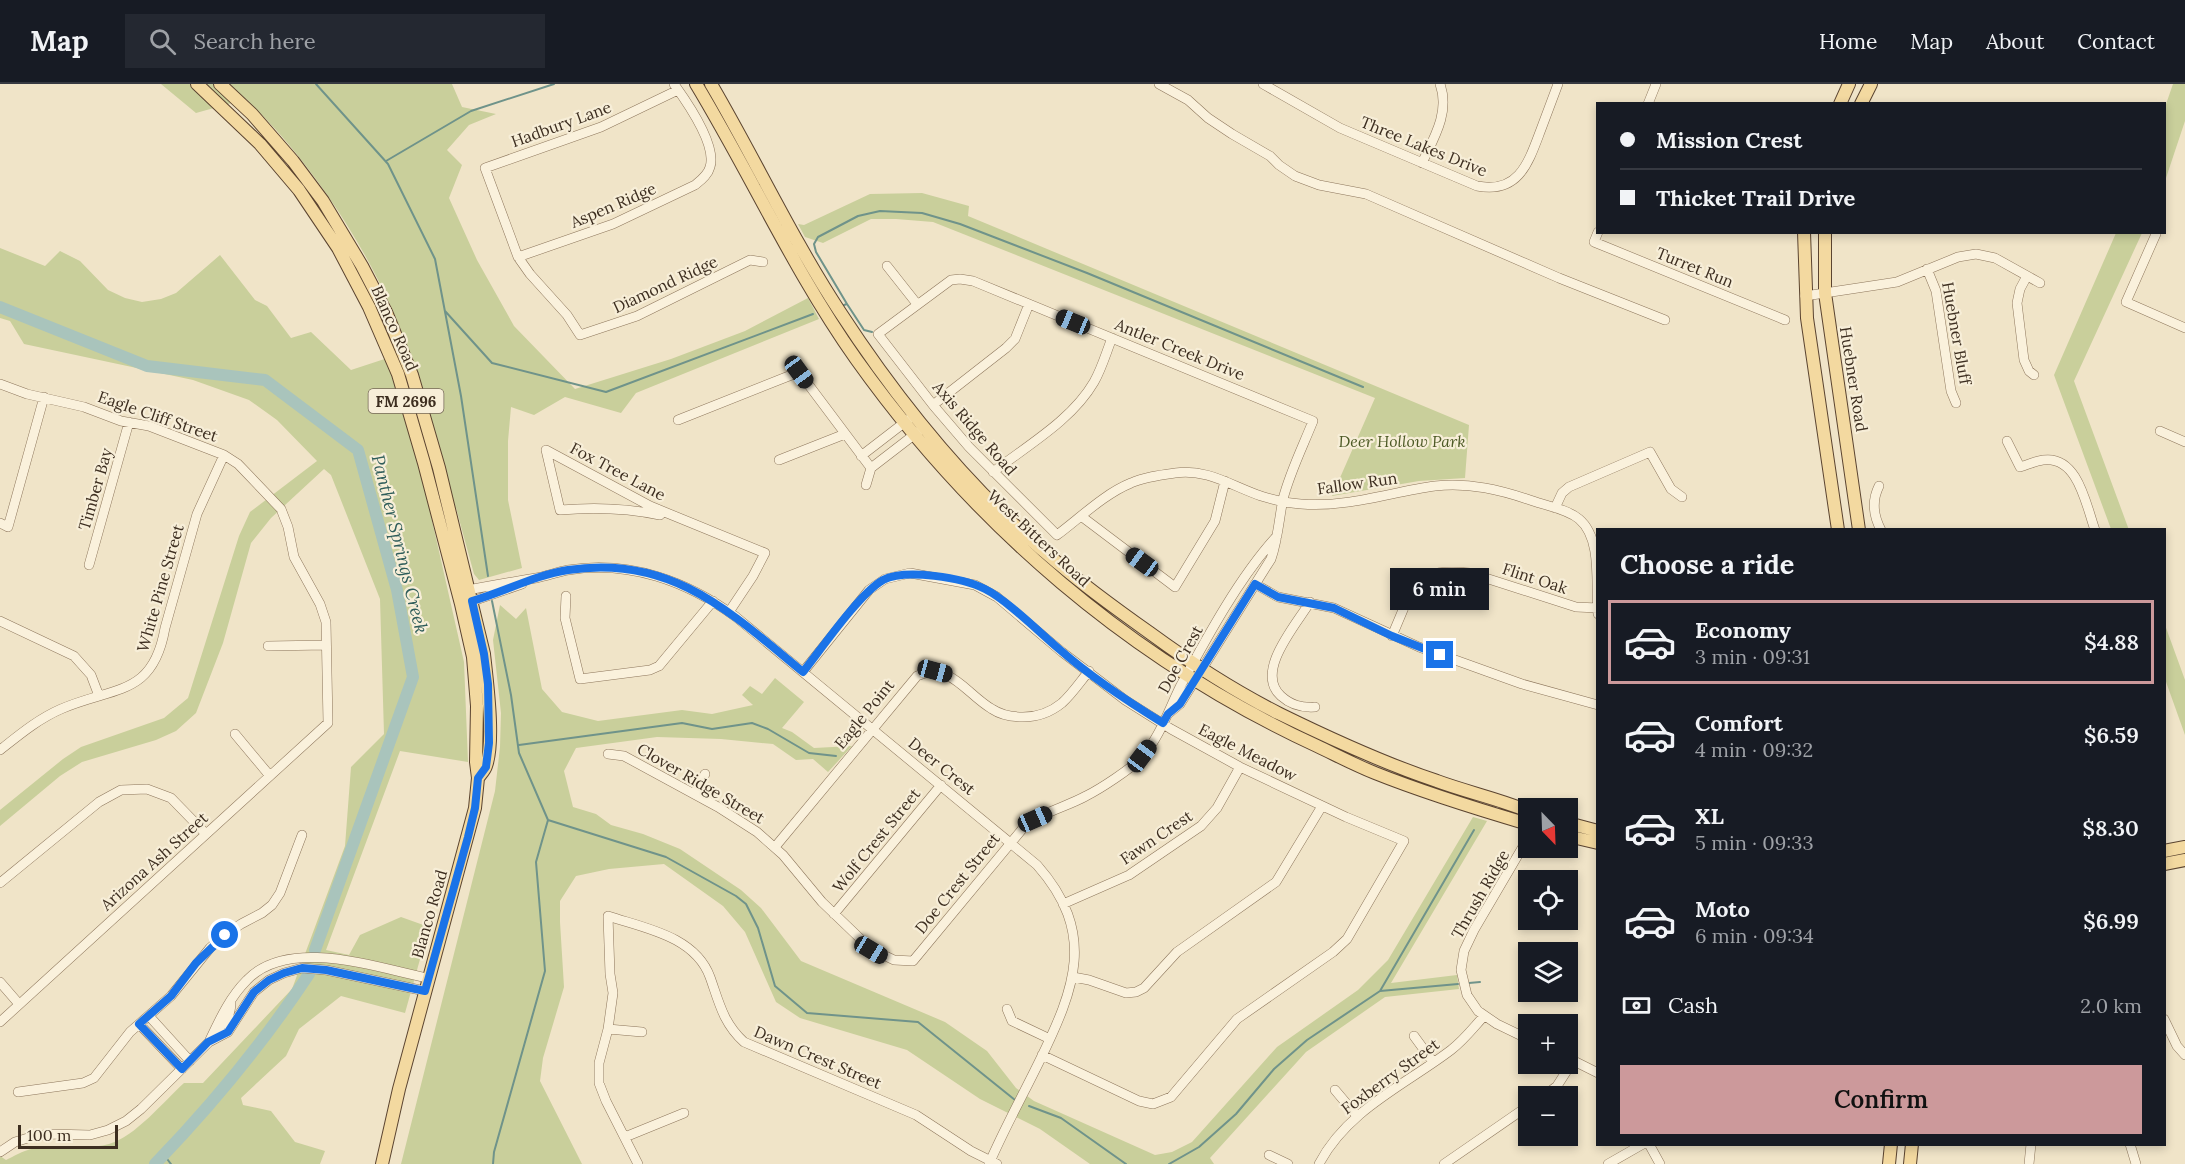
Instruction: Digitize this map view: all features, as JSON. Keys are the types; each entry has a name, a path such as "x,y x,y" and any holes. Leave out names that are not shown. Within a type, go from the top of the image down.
{"main road":[{"name":"Blanco Road","path":"197,84 260,144 299,190 338,248 369,307 390,339"},
{"name":"Blanco Road","path":"220,84 252,114 293,161 323,201 362,266 386,312 398,374 465,597 477,696 476,762 478,778 472,818 382,1164"},
{"name":"West Bitters Road","path":"696,84 808,272 856,358 904,423 920,431 1057,563 1114,608 1197,667 1278,713 1377,759 1518,808"},
{"name":"West Bitters Road","path":"711,84 808,272 915,415 920,431 1010,538 1048,574 1190,679 1272,725 1372,772 1432,794 1518,821"},
{"path":"1841,102 1849,84"},
{"path":"1862,102 1871,84"},
{"path":"1804,234 1805,296 1838,528"},
{"name":"Huebner Road","path":"1825,234 1825,293 1859,528"},
{"path":"1827,442 1846,439"},
{"path":"1578,826 1596,830"},
{"path":"1578,838 1596,843"},
{"path":"2166,851 2185,847"},
{"path":"2166,864 2185,860"},
{"path":"1889,1164 1891,1146"},
{"path":"1910,1164 1912,1146"}],"street":[{"path":"1159,84 1188,100 1208,118 1270,156 1295,176 1319,185 1366,194 1560,278 1665,320"},
{"name":"Three Lakes Drive","path":"1263,84 1340,128 1488,189 1508,183 1527,164 1558,84"},
{"path":"1422,163 1444,108 1440,84"},
{"path":"1649,102 1656,84"},
{"name":"Aspen Ridge","path":"518,257 628,218 704,178 710,167 709,145 676,87"},
{"name":"Hadbury Lane","path":"518,257 485,168 601,127 676,87"},
{"path":"2156,234 2126,302 2185,328"},
{"name":"Turret Run","path":"1596,237 1785,320"},
{"path":"1805,296 1887,285 1958,257 1976,254 1995,258 2040,283"},
{"name":"Diamond Ridge","path":"518,257 530,274 567,315 580,335 637,316 750,260 763,262"},
{"path":"887,266 917,304"},
{"name":"Huebner Bluff","path":"1928,269 1936,291 1951,391 1956,403"},
{"path":"2027,276 2020,289 2017,303 2024,360 2029,371 2034,375"},
{"name":"Antler Creek Drive","path":"878,334 942,285 960,279 973,281 1313,421"},
{"path":"933,405 1006,348 1014,339 1029,304"},
{"name":"Axis Ridge Road","path":"878,334 933,405 993,472 1057,535"},
{"path":"993,472 1061,420 1080,402 1095,381 1112,338"},
{"path":"678,420 799,372 871,468"},
{"name":"Eagle Cliff Street","path":"0,384 149,426 224,455 248,472 281,509 288,527 294,557 323,610 328,723"},
{"path":"4,525 44,398"},
{"path":"861,456 915,415"},
{"name":"Doe Crest","path":"1197,667 1271,559 1279,534 1283,501 1313,421"},
{"name":"Timber Bay","path":"89,565 129,422"},
{"path":"866,485 871,468 920,431"},
{"path":"2160,431 2185,442"},
{"path":"779,460 845,434"},
{"path":"881,441 890,452"},
{"path":"2007,441 2020,467 2043,460 2055,460 2067,466 2076,479 2094,528"},
{"name":"Fox Tree Lane","path":"680,519 618,508 560,510 546,450 620,491 680,519 765,553 729,612"},
{"path":"1555,508 1562,493 1569,487 1650,452 1671,489 1682,497"},
{"name":"White Pine Street","path":"0,750 26,729 58,710 127,687 138,681 152,667 159,656 198,514 224,455"},
{"name":"Fallow Run","path":"1057,535 1124,486 1147,478 1177,472 1194,472 1210,475 1261,496 1283,501 1328,504 1436,486 1456,485 1494,489 1555,508 1580,519 1590,536 1596,560"},
{"path":"1081,516 1175,587 1215,521 1225,481"},
{"path":"1879,486 1873,502 1876,521 1880,528"},
{"name":"Doe Crest","path":"1168,714 1197,667 1250,569 1259,555 1279,534"},
{"name":"Deer Crest","path":"465,597 567,570 590,568 634,571 678,583 714,601 729,612 1011,842 1046,875 1063,904 1072,934 1073,977 1067,1000 992,1163"},
{"name":"Eagle Meadow","path":"803,672 869,590 891,577 910,573 975,585 987,590 1125,700 1163,723 1240,767 1322,806 1404,841 1347,939 1334,952 1237,1019 1171,1097 1163,1102 1153,1104 1139,1101 1042,1055"},
{"name":"Flint Oak","path":"1392,636 1413,586 1428,575 1470,573 1576,607 1596,608"},
{"path":"1255,584 1278,597 1334,608 1392,636 1522,684 1596,704"},
{"path":"566,596 565,618 580,679 650,670 659,666 714,601"},
{"path":"1311,602 1275,658 1271,676 1278,694 1287,701 1300,707 1315,707"},
{"path":"0,621 74,656 91,675 99,696"},
{"path":"268,646 326,645"},
{"name":"Eagle Point","path":"775,847 909,682 917,676 935,671 947,675 997,712 1015,717 1028,717 1058,706 1089,671"},
{"name":"Doe Crest Street","path":"775,847 813,893 871,950 894,960 913,961 1029,823 1086,796 1132,765 1150,746 1168,714"},
{"name":"Arizona Ash Street","path":"0,1022 328,723"},
{"path":"235,734 270,776"},
{"name":"Clover Ridge Street","path":"608,754 624,756 694,794 732,816 775,847"},
{"name":"Fawn Crest","path":"1063,904 1129,875 1201,826 1217,808 1240,767"},
{"path":"694,794 705,774"},
{"name":"Wolf Crest Street","path":"834,914 941,785"},
{"path":"0,883 99,802 121,790 147,789 171,798 206,834"},
{"path":"1073,977 1126,993 1144,988 1177,952 1276,882 1322,806"},
{"path":"18,1092 83,1083 94,1078 139,1024 171,996 196,963 225,935 272,905 280,893 302,835"},
{"name":"Thrush Ridge","path":"1518,855 1474,930 1464,951 1461,970 1465,989 1474,1006 1484,1016 1518,1034"},
{"name":"Dawn Crest Street","path":"638,1164 599,1083 599,1064 608,1029 613,993 608,916 667,936 688,946 708,971 726,1023 744,1042 916,1115 992,1163"},
{"path":"0,1152 15,1142 31,1137 50,1134 90,1135 117,1126 141,1109 208,1042 231,1013 231,1002 248,978 264,966 282,960 318,956 360,964 427,984"},
{"path":"358,977 360,964"},
{"path":"208,1042 228,1032 254,992 269,980 302,968 326,970 358,977 427,984"},
{"path":"0,982 19,1004"},
{"path":"231,1002 242,1009"},
{"path":"1007,1009 1012,1021 1050,1039"},
{"path":"149,1016 190,1061"},
{"name":"Foxberry Street","path":"1319,1164 1332,1143 1357,1116 1464,1038 1484,1016"},
{"path":"139,1024 182,1069"},
{"path":"2166,1024 2177,1046 2185,1055"},
{"path":"608,1029 642,1032"},
{"path":"1414,1036 1433,1062"},
{"path":"1578,1063 1596,1072"},
{"path":"1335,1090 1357,1116"},
{"path":"625,1137 684,1113"},
{"path":"1444,1164 1518,1113"},
{"path":"1608,1164 1639,1146"},
{"path":"1650,1146 1660,1164"},
{"path":"2029,1164 2031,1146"},
{"path":"2131,1146 2136,1164"},
{"path":"1269,1155 1288,1164"}],"green space":[{"path":"161,84 452,84 462,107 496,114 469,125 447,150 462,165 449,198 477,260 514,326 575,389 671,359 745,331 808,298 819,319 636,393 621,413 565,397 534,415 511,407 508,441 508,500 522,568 479,580 474,574 456,508 431,516 464,662 468,762 400,751 326,950 349,955 360,935 401,917 429,927 405,1013 341,996 299,1029 286,1056 241,1098 243,1105 271,1111 295,1142 325,1151 320,1164 0,1164 0,1156 6,1160 31,1149 51,1146 100,1146 119,1140 149,1118 184,1083 203,1083 292,989 345,846 351,767 384,734 380,599 331,475 324,469 271,518 251,543 223,643 196,713 176,731 156,740 82,762 60,776 0,826 0,810 63,759 81,747 164,718 188,698 239,536 250,512 317,461 277,420 249,400 193,380 24,344 10,321 0,318 0,248 45,266 60,251 80,261 108,290 125,298 142,302 161,299 176,293 220,255 255,300 267,306 291,338 311,332 351,370 409,351 385,294 356,239 322,187 275,129 246,99 196,113"},
{"path":"2173,84 2185,84 2185,121 2166,178 2166,104"},
{"name":"Deer Hollow Park","path":"922,193 969,206 968,216 1469,425 1465,478 1419,481 1332,496 1375,398 933,222 871,219 823,243 805,237 798,224 804,225 870,194"},
{"path":"2116,234 2142,234 2074,381 2128,528 2111,528 2054,375"},
{"path":"500,605 516,619 526,608 542,689 562,712 598,721 682,710 712,714 753,705 742,695 750,686 762,694 775,678 804,702 782,728 792,732 814,748 852,746 828,772 813,759 796,760 773,744 721,739 657,737 576,748 564,771 573,807 596,814 611,825 643,834 680,849 741,890 761,908 801,961 945,1022 987,1051 1016,1088 1034,1101 1155,1155 1172,1152 1192,1142 1277,1047 1358,990 1388,960 1473,817 1487,821 1391,983 1457,975 1459,989 1385,997 1306,1052 1210,1158 1214,1164 1090,1164 1040,1129 980,1099 907,1050 800,1018 776,1002 745,932 723,906 664,864 609,869 576,876 560,901 564,987 543,1058 540,1081 582,1164 401,1164 495,791 501,713 493,640"},
{"path":"2166,628 2185,680 2185,735 2166,682"}],"waterway":[{"path":"316,84 388,164 435,259 461,396 488,576"},
{"path":"386,161 471,111 554,84"},
{"path":"844,305 847,304 816,252 814,244 818,237 858,216 880,211 922,213 960,224 1087,273 1363,387"},
{"path":"847,304 864,330 872,332"},
{"name":"Panther Springs Creek","path":"0,307 147,366 265,380 358,450 397,590 413,677 315,950"},
{"path":"445,311 492,363 606,392 813,314"},
{"path":"492,601 511,695 519,753 548,820 536,862 545,971 494,1152 493,1164"},
{"path":"519,745 682,723 712,729 752,723 768,729 809,753 836,756"},
{"path":"548,820 666,857 736,896 746,904 758,928 775,986 807,1013 918,1022 1015,1100"},
{"path":"1169,1164 1199,1147 1236,1114 1274,1069 1307,1040 1380,991 1474,830"},
{"name":"Panther Springs Creek","path":"155,1164 237,1072 309,974"},
{"path":"1469,983 1480,982"},
{"path":"1380,991 1458,984"},
{"path":"1029,1106 1061,1118 1126,1164"},
{"path":"164,1155 171,1164"}],"route":[{"path":"225,935 196,963 171,996 139,1024 182,1069 208,1042 228,1032 254,992 269,980 284,973 302,968 326,970 425,991 468,837 475,808 478,778 486,767 489,743 488,684 472,601 539,577 567,570 612,568 657,576 678,583 718,603 803,672 869,590 885,579 910,573 975,585 997,597 1062,652 1125,700 1163,723 1168,714 1180,704 1255,584 1278,597 1334,608 1392,636 1440,655"}]}
